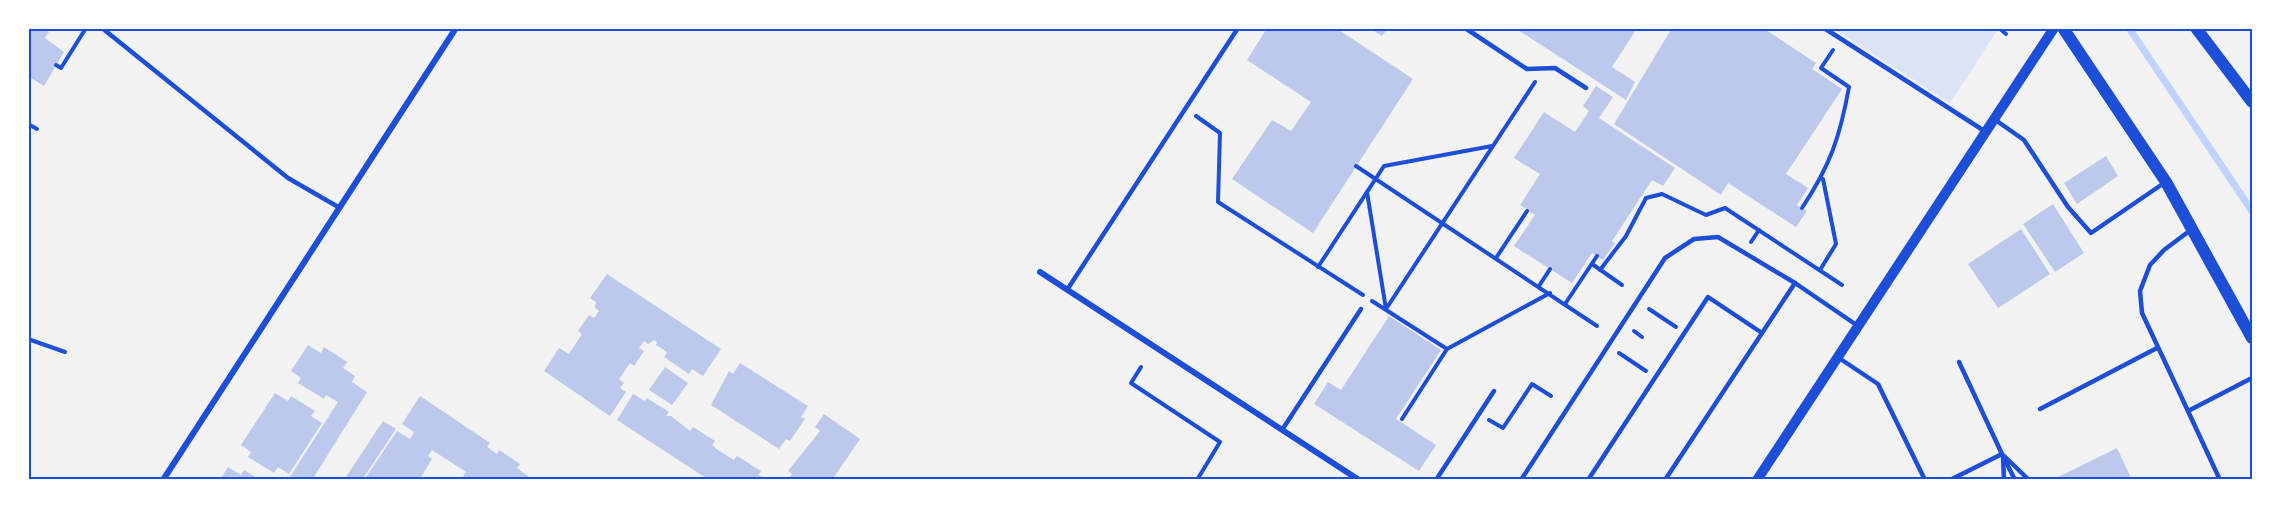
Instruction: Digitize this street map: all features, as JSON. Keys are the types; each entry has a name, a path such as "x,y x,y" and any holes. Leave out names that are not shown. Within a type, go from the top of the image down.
{"main road":[{"path":"2063,28 2166,182 2253,338"},
{"path":"2196,28 2248,86 2253,102"}],"street":[{"path":"163,480 456,28"},
{"path":"1757,480 2054,28"},
{"path":"1040,273 1359,480"}],"lane":[{"path":"102,28 288,178 340,208"},
{"path":"1067,290 1238,28"},
{"path":"1465,28 1527,69 1555,68 1586,88"},
{"path":"1824,28 1986,132"},
{"path":"1994,119 2024,140 2068,207 2091,233 2166,182"},
{"path":"2192,229 2164,250 2150,265 2140,291 2142,313 2220,480"},
{"path":"1521,480 1665,258 1694,240 1718,237 1795,283 1858,326"},
{"path":"1665,480 1795,283"},
{"path":"1588,480 1708,297 1761,333"},
{"path":"1282,430 1361,309"},
{"path":"2040,409 2157,348"},
{"path":"1837,357 1878,384 1925,480"},
{"path":"1959,362 2015,480"},
{"path":"2188,411 2253,378"},
{"path":"1436,480 1494,391"},
{"path":"1950,480 2002,454"},
{"path":"2002,454 2004,480"},
{"path":"2002,454 2029,480"}],"path":[{"path":"56,65 61,68 86,28"},
{"path":"1999,28 2006,34"},
{"path":"1802,208 1822,178 1841,131 1849,87 1821,68 1840,39"},
{"path":"1386,309 1545,68"},
{"path":"1185,110 1220,133 1218,202 1447,349"},
{"path":"28,124 37,129"},
{"path":"1318,267 1384,166 1493,146"},
{"path":"1356,166 1597,326"},
{"path":"1820,270 1836,244 1822,178"},
{"path":"1367,192 1386,309"},
{"path":"1496,258 1527,211"},
{"path":"1565,304 1597,256"},
{"path":"1592,264 1622,285"},
{"path":"1539,286 1550,269"},
{"path":"1402,419 1447,349 1550,293"},
{"path":"1649,309 1674,326"},
{"path":"1634,331 1642,337"},
{"path":"28,339 65,352"},
{"path":"1619,353 1645,370"},
{"path":"1141,367 1131,383 1220,442 1197,480"},
{"path":"1479,414 1503,428 1532,384 1551,396"}],"shaded area":[{"path":"1834,29 1998,29 1950,103"}],"building":[{"path":"28,28 42,28 49,32 45,38 64,52 44,86 28,76"},
{"path":"1267,28 1336,28 1413,79 1313,233 1232,179 1272,120 1291,131 1311,102 1247,60"},
{"path":"1370,28 1388,28 1382,36"},
{"path":"1515,28 1637,28 1612,67 1635,82 1626,100"},
{"path":"1672,28 1763,28 1816,63 1812,69 1842,89 1786,174 1808,188 1797,205 1807,211 1796,227 1728,183 1721,195 1614,124"},
{"path":"1596,86 1613,97 1599,118 1675,168 1663,186 1652,180 1612,241 1615,243 1603,260 1592,253 1572,283 1514,246 1535,215 1520,205 1540,174 1514,158 1544,112 1575,132 1589,111 1583,106"},
{"path":"2106,156 2118,176 2077,204 2064,183"},
{"path":"2053,204 2084,253 2055,272 2023,224"},
{"path":"2021,229 2050,274 1998,308 1968,264"},
{"path":"607,274 721,349 703,376 692,369 689,374 664,357 667,352 656,345 657,342 654,340 648,344 644,341 639,348 644,351 634,366 630,363 619,379 624,383 620,388 626,392 610,416 544,371 559,348 569,354 582,334 578,331 589,315 594,318 599,311 595,308 596,302 590,298"},
{"path":"1389,316 1441,350 1396,419 1436,445 1419,471 1314,404 1328,382 1341,390"},
{"path":"308,345 321,353 324,347 347,362 343,368 355,376 352,382 367,392 312,480 288,480 338,402 326,395 324,399 298,383 301,378 291,371"},
{"path":"740,363 808,406 801,417 805,419 790,441 786,439 779,449 711,405 729,371 733,374"},
{"path":"665,367 688,383 672,405 649,390"},
{"path":"275,393 288,401 291,396 315,411 311,416 322,423 289,474 278,467 274,473 248,457 251,452 241,445"},
{"path":"633,394 645,401 647,398 669,412 666,416 671,416 690,431 693,427 715,441 712,445 718,450 734,460 737,456 761,471 758,475 765,478 709,480 617,420"},
{"path":"420,396 490,443 487,447 497,454 499,450 520,464 517,468 533,480 468,480 463,476 466,472 432,450 428,456 432,459 419,480 364,480 397,431 410,439 414,432 402,424"},
{"path":"824,414 860,439 832,480 788,480 792,474 788,471 820,431 815,427"},
{"path":"383,421 396,429 362,480 344,480"},
{"path":"2117,448 2132,480 2052,480"},
{"path":"228,467 241,475 244,470 260,480 220,480"}],"waterway":[{"path":"2129,28 2252,211"}]}
